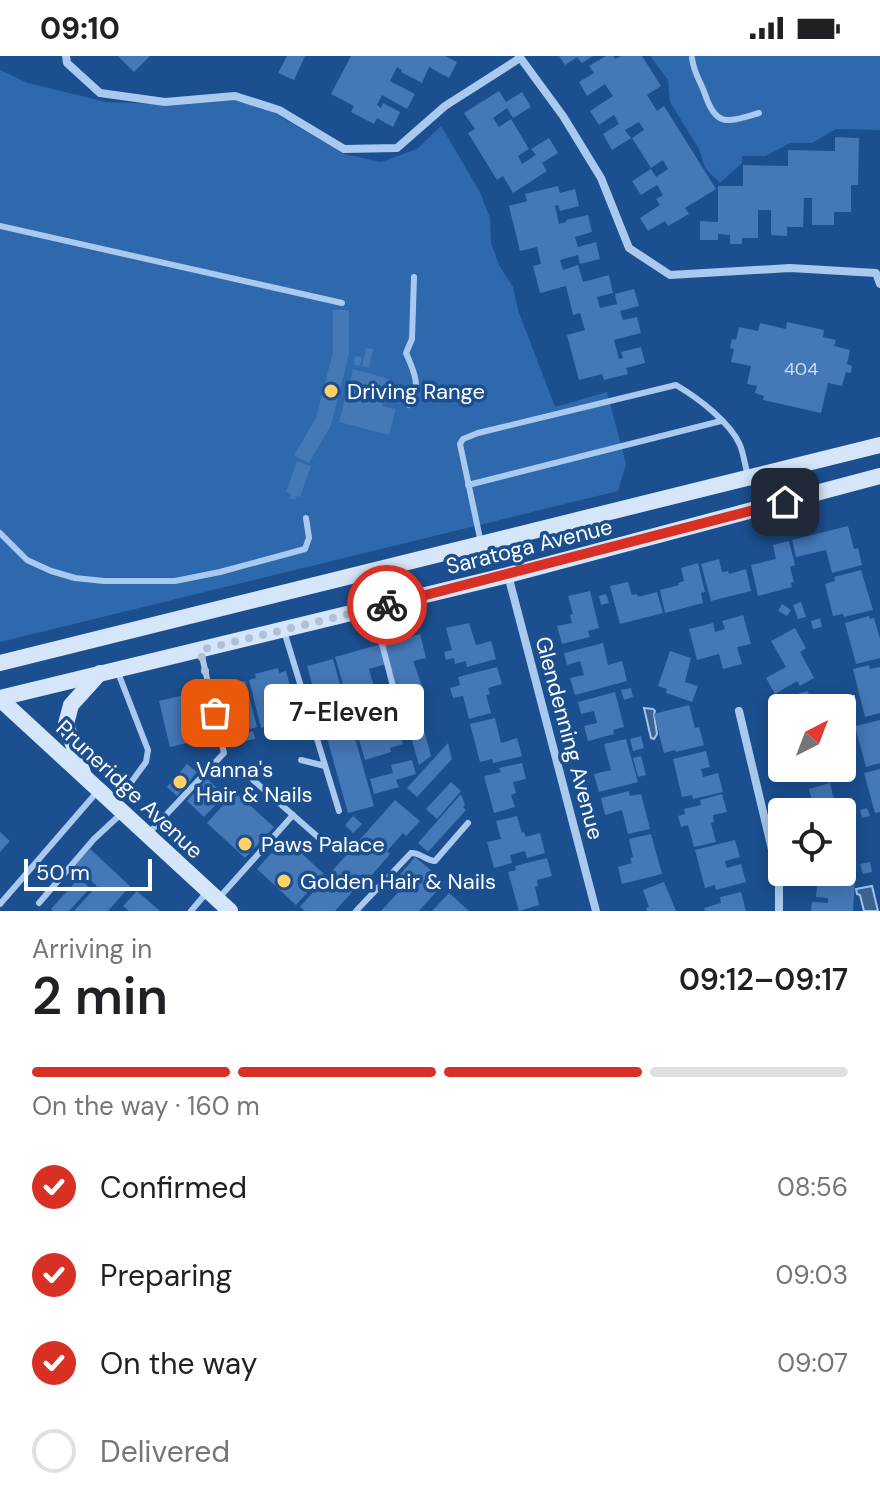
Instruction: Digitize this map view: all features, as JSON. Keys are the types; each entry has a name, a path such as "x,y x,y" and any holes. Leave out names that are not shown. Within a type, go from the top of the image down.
{"main road":[{"name":"Saratoga Avenue","path":"0,663 880,445"},
{"name":"Saratoga Avenue","path":"0,699 508,575 880,476"},
{"path":"85,779 66,724 71,705 108,671"},
{"name":"Pruneridge Avenue","path":"0,699 218,901"}],"street":[{"path":"66,56 67,63 100,93 165,102 235,96 279,110 344,149 397,148 445,106 519,57 563,116 601,178 629,248 670,275 790,268 876,273 880,284"},
{"name":"Glendenning Avenue","path":"508,575 596,911"},
{"path":"739,711 779,879 779,911"}],"lane":[{"path":"692,58 694,72 715,116 733,120 759,113"},
{"path":"0,226 342,303"},
{"path":"409,405 414,399 416,382 406,353 412,339 414,277"},
{"path":"481,543 460,444 463,439 478,433 676,385 695,396 733,433 741,448 748,477"},
{"path":"468,485 721,421"},
{"path":"0,533 27,560 51,571 89,580 161,582 220,572 305,549 309,538 306,518"},
{"path":"373,609 402,721"},
{"path":"284,631 339,811"},
{"path":"147,836 224,753 200,650"},
{"path":"39,903 118,810 146,762 148,750 108,671"},
{"path":"301,760 325,766"},
{"path":"253,780 327,845"},
{"path":"0,904 98,791"},
{"path":"191,911 218,901 293,815"},
{"path":"356,911 411,853 435,861 468,823"}],"shaded area":[{"path":"650,56 880,56 880,130 836,129 812,143 790,143 766,156 742,156 742,163 720,183 705,168 699,149 670,102 668,80"},
{"path":"0,70 28,83 106,102 165,104 235,100 271,111 344,154 381,162 417,149 441,126 480,192 490,218 491,243 499,265 513,287 518,310 555,407 607,392 626,464 618,491 0,642"},
{"path":"644,708 655,711 657,734 654,739 651,738"},
{"path":"872,886 878,911 864,911 856,889"}],"building":[{"path":"118,56 150,56 134,72"},
{"path":"287,56 305,56 294,80 278,73"},
{"path":"351,56 445,56 457,62 449,78 429,67 422,83 397,67 390,81 415,94 407,109 382,95 377,105 381,108 383,103 400,112 393,127 377,118 374,124 351,112 354,106 331,94"},
{"path":"559,56 593,56 582,63 577,57 565,65"},
{"path":"606,56 615,59 642,56 661,86 647,95 657,111 664,106 716,189 685,208 689,214 668,226 665,221 648,231 640,218 660,205 656,199 663,195 657,185 641,195 632,181 651,169 656,177 668,169 663,160 651,168 632,138 644,130 639,122 625,130 631,138 612,150 603,134 619,124 614,115 599,125 590,111 613,96 605,84 587,96 579,82 594,73 589,66"},
{"path":"499,91 506,102 522,92 531,107 513,118 507,108 493,118 499,127 511,119 529,149 518,156 522,164 536,155 531,149 549,138 558,153 542,163 547,171 513,193 503,176 497,180 468,133 475,129 464,113"},
{"path":"835,137 859,138 858,185 851,185 851,212 834,212 834,225 812,225 812,198 804,198 803,227 787,227 787,236 771,235 771,210 758,210 758,238 742,238 742,244 730,244 730,235 718,234 718,240 700,240 700,221 718,222 718,186 743,186 743,165 788,166 788,150 835,151"},
{"path":"558,186 560,193 575,189 579,206 560,211 558,205 555,206 559,224 588,215 592,232 575,237 578,247 596,242 600,259 580,264 578,255 560,260 563,270 578,265 583,282 609,275 613,293 597,297 600,308 617,304 615,294 634,289 639,306 620,311 623,320 637,317 641,333 614,340 619,359 623,358 621,352 641,347 645,363 626,368 628,374 604,380 602,374 579,380 567,335 585,330 580,313 573,315 566,286 540,293 533,266 541,264 537,247 520,251 509,206 527,201 525,194"},
{"name":"Driving Range","path":"333,310 349,310 349,354 331,425 309,463 294,455 316,418 333,352"},
{"path":"787,322 824,330 823,337 836,340 834,346 850,350 847,364 852,366 851,373 846,372 842,386 828,383 821,413 763,400 764,396 755,393 757,386 747,384 751,366 731,362 734,349 730,348 732,339 736,340 739,327 758,331 760,323 786,329"},
{"path":"366,348 373,349 369,368 362,366"},
{"path":"355,356 362,357 360,366 354,365"},
{"path":"353,369 360,371 359,375 361,371 389,379 382,406 396,409 389,435 339,422"},
{"path":"297,461 311,466 300,497 296,496 295,500 289,498 291,494 286,492"},
{"path":"848,526 862,565 832,573 826,550 796,557 792,540"},
{"path":"789,541 795,565 790,567 794,582 791,583 792,587 758,596 751,565 776,559 773,545"},
{"path":"719,559 722,572 728,571 729,574 746,569 751,591 711,601 701,564"},
{"path":"698,563 705,592 701,593 703,603 665,613 660,590 679,585 684,581 681,568"},
{"path":"861,570 873,610 844,617 843,614 833,616 825,584 835,581 834,577"},
{"path":"628,582 632,595 637,594 638,597 657,592 663,613 620,624 610,586"},
{"path":"590,591 599,628 588,631 590,637 562,644 557,626 572,623 568,596"},
{"path":"606,594 609,603 601,605 599,596"},
{"path":"801,602 806,617 798,619 793,605"},
{"path":"782,604 791,610 787,616 778,611"},
{"path":"743,615 751,644 737,647 742,664 723,669 719,654 697,660 689,629 713,623 715,632 725,629 722,621"},
{"path":"869,616 870,619 874,618 880,639 880,658 856,664 845,623"},
{"path":"820,618 822,627 813,629 811,621"},
{"path":"469,623 476,645 491,641 496,659 467,667 466,661 455,664 454,658 446,660 444,652 452,650 446,628"},
{"path":"795,628 806,648 800,652 814,678 800,686 797,681 775,694 766,678 786,667 771,641"},
{"path":"420,634 426,658 413,661 424,692 408,696 410,701 401,704 384,644"},
{"path":"603,643 608,665 622,661 627,681 575,695 570,678 584,675 580,661 567,665 564,653"},
{"path":"381,644 386,664 369,669 387,734 399,731 403,744 390,748 391,752 365,760 335,657"},
{"path":"670,651 691,658 685,682 698,686 692,702 666,693 667,689 658,686"},
{"path":"333,659 374,806 348,813 307,666"},
{"path":"869,665 870,669 880,667 880,713 865,717 853,669"},
{"path":"497,667 502,684 488,688 490,694 486,695 491,713 469,719 463,696 453,698 450,688 460,685 458,677"},
{"path":"278,668 279,673 286,671 303,726 287,730 285,722 261,728 249,680 256,678 255,674"},
{"path":"245,681 257,727 229,735 216,688"},
{"path":"631,688 633,697 624,700 621,690"},
{"path":"615,692 624,727 613,730 614,734 588,741 584,726 597,723 594,711 581,714 578,702"},
{"path":"192,693 203,739 170,747 159,701"},
{"path":"689,705 695,728 699,727 704,745 664,753 654,714"},
{"path":"418,708 431,756 419,765 404,712"},
{"path":"495,718 501,743 517,738 522,756 493,763 492,759 480,762 470,724"},
{"path":"880,720 880,763 866,767 856,726"},
{"path":"253,731 255,739 245,741 244,734"},
{"path":"641,736 644,748 633,751 630,739"},
{"path":"626,739 638,782 599,792 594,774 611,770 604,744"},
{"path":"448,743 452,759 417,797 407,788"},
{"path":"706,751 710,767 701,769 703,777 718,773 723,792 693,799 692,795 682,797 673,759"},
{"path":"641,756 646,775 638,777 633,758"},
{"path":"412,760 416,774 396,780 399,787 374,794 370,779 393,773 391,765"},
{"path":"522,763 526,779 513,782 516,793 511,795 515,807 494,813 484,776 501,772 499,768"},
{"path":"187,764 197,772 177,796 167,787"},
{"path":"880,769 880,812 875,813 864,773"},
{"path":"207,779 225,795 204,817 187,801"},
{"path":"451,782 461,791 437,819 426,809"},
{"path":"830,783 834,798 811,798 809,789"},
{"path":"629,791 630,796 641,794 650,829 628,834 622,810 605,815 601,798"},
{"path":"235,792 274,827 245,858 207,823"},
{"path":"461,794 466,810 428,852 418,843"},
{"path":"722,794 727,812 713,815 714,822 711,823 716,842 694,847 688,825 681,827 678,816 685,814 684,809 701,805 700,800"},
{"path":"395,800 420,821 406,836 403,833 387,851 390,854 364,884 361,882 335,911 305,911 300,907"},
{"path":"867,808 870,816 862,818 860,810"},
{"path":"353,816 362,824 353,833 345,825"},
{"path":"517,816 526,837 540,833 545,853 527,858 525,851 510,855 512,863 494,868 487,842 501,839 496,821"},
{"path":"0,832 10,841 0,852"},
{"path":"651,834 662,874 622,884 618,867 632,863 630,858 633,857 629,839"},
{"path":"285,838 324,874 296,905 257,869"},
{"path":"735,840 740,857 725,861 727,868 741,864 746,882 716,890 715,885 705,888 695,850"},
{"path":"90,849 130,886 108,911 74,911 97,886 75,866"},
{"path":"415,857 445,882 419,911 381,911 405,885 397,878"},
{"path":"547,858 552,876 537,880 538,886 535,887 539,905 519,911 508,872 516,870 515,866"},
{"path":"870,862 872,872 863,874 860,864"},
{"path":"79,878 90,888 69,911 53,911 51,909"},
{"path":"664,882 676,911 647,911 649,907 643,890"},
{"path":"817,886 855,886 853,911 811,911 812,902 828,903 828,898 816,897"},
{"path":"137,891 160,911 129,911 123,906"},
{"path":"741,892 746,911 705,911 704,908 721,903 720,897"},
{"path":"449,893 469,911 432,911"}],"way so far":[{"path":"215,713 200,650 387,605"}],"place":[{"name":"Driving Range","path":"331,391"},
{"name":"7-Eleven","path":"215,713"},
{"name":"Vanna's Hair & Nails","path":"180,782"},
{"name":"Paws Palace","path":"245,844"},
{"name":"Golden Hair & Nails","path":"284,881"}],"route":[{"path":"387,605 785,502"}]}
